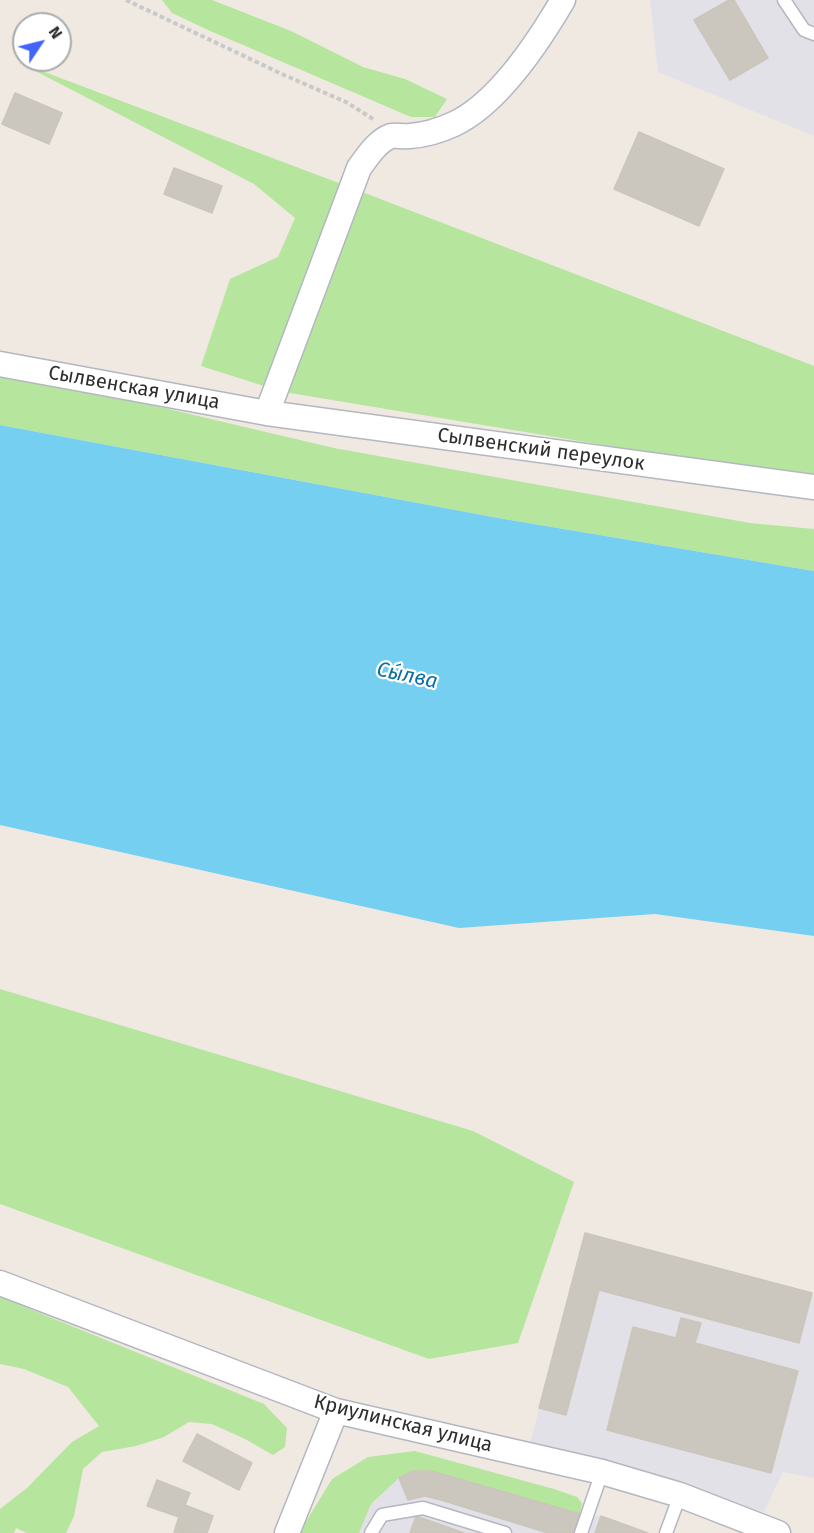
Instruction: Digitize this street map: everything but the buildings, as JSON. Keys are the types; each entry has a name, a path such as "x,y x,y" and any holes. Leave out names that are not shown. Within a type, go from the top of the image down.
{"street":[{"path":"267,413 359,168 373,148 391,136 430,133 456,123 484,103 527,56 563,0"},
{"name":"Сылвенская улица","path":"0,364 267,413"},
{"name":"Сылвенский переулок","path":"267,413 814,487"},
{"name":"Криулинская улица","path":"0,1283 336,1411 602,1472 680,1495 778,1533"},
{"path":"287,1533 336,1411"}],"lane":[{"path":"784,0 804,30 814,34"},
{"path":"581,1533 602,1472"},
{"path":"666,1533 680,1495"},
{"path":"371,1533 382,1515 423,1508 505,1533"}],"path":[{"path":"126,0 346,102 374,120 391,136"}],"shaded area":[{"path":"650,0 814,0 814,136 658,72"},
{"path":"585,1233 812,1293 814,1299 814,1478 783,1472 764,1512 530,1444"},
{"path":"413,1471 431,1471 579,1514 601,1516 648,1533 359,1533 371,1504 399,1478"}],"green space":[{"path":"162,0 212,0 291,31 363,67 405,79 447,99 435,117 411,117 208,30 172,13"},
{"path":"37,72 45,72 344,185 264,386 201,366 230,279 278,257 295,218 254,184"},
{"path":"357,190 814,366 814,480 284,392"},
{"path":"0,375 79,388 334,448 750,523 814,529 814,571 498,518 0,425"},
{"path":"0,989 473,1131 574,1182 518,1343 429,1359 0,1204"},
{"path":"0,1297 264,1404 287,1428 285,1447 273,1455 212,1424 189,1422 164,1437 136,1446 102,1452 83,1469 74,1516 66,1533 27,1533 16,1528 14,1533 0,1533 0,1509 27,1488 72,1442 99,1426 68,1387 24,1369 0,1364"},
{"path":"415,1451 577,1497 582,1503 580,1514 431,1471 413,1471 399,1478 371,1504 359,1533 299,1533 332,1479 368,1457"}],"water":[{"name":"Сы́лва","path":"0,425 498,518 814,571 814,936 655,914 459,928 0,825"}]}
